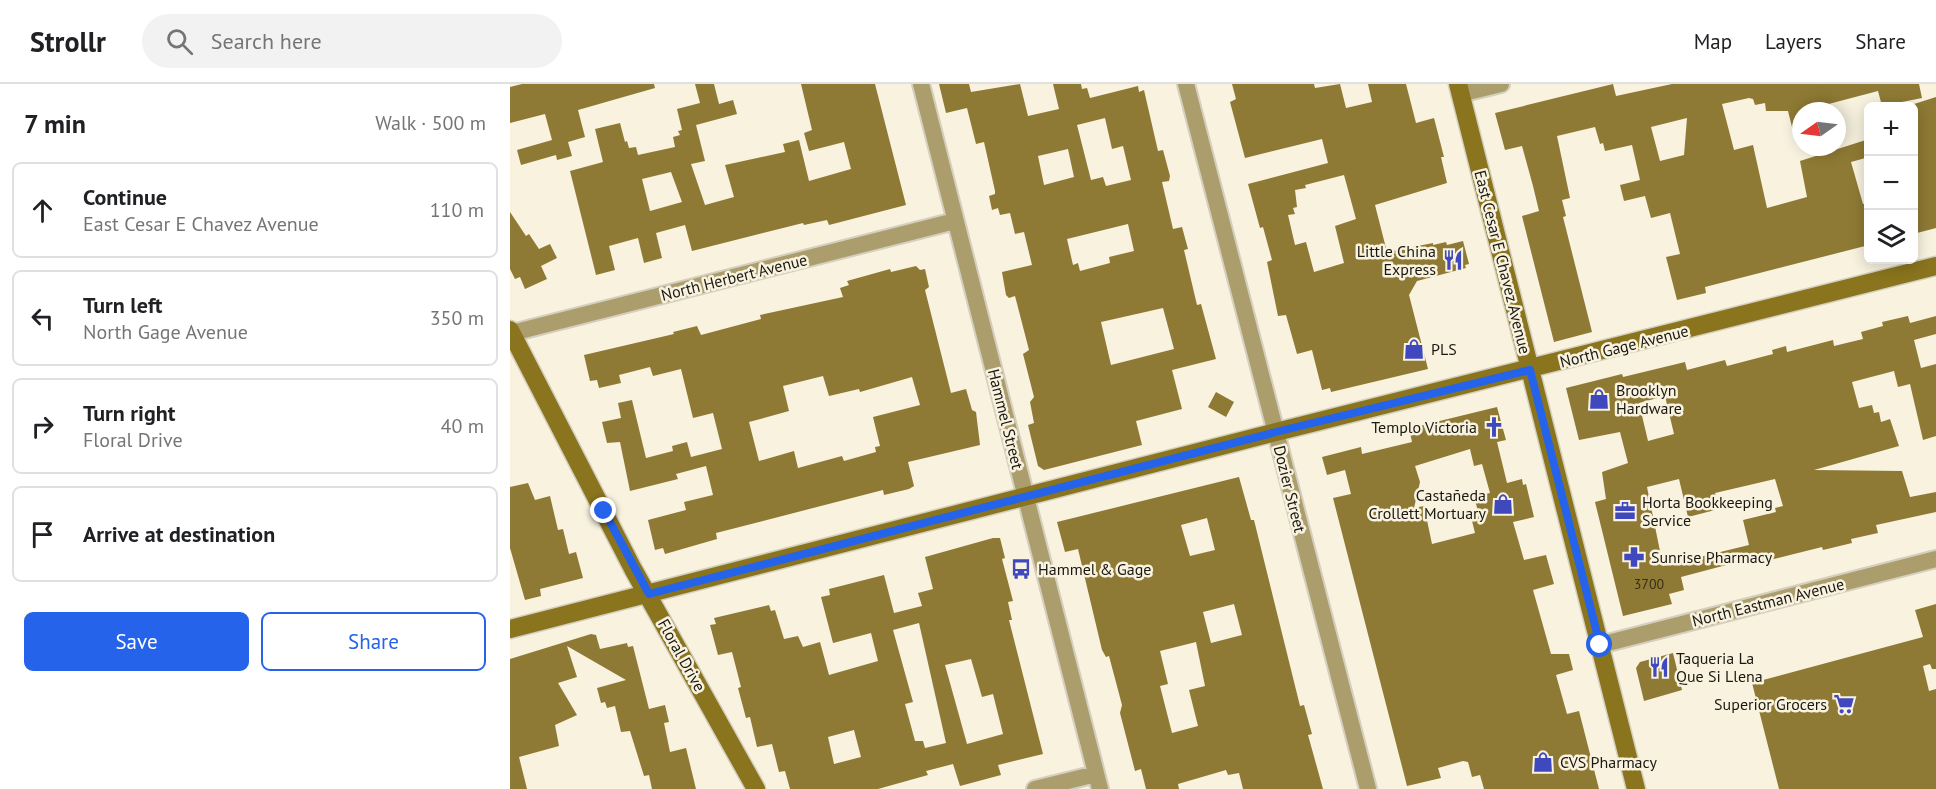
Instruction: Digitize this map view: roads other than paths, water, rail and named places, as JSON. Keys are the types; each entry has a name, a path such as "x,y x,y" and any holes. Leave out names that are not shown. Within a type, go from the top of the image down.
{"street":[{"name":"Hammel Street","path":"921,84 1098,781"},
{"name":"Dozier Street","path":"1186,84 1368,789"},
{"path":"1459,89 1501,84"},
{"name":"East Cesar E Chavez Avenue","path":"1459,89 1636,789"},
{"name":"North Herbert Avenue","path":"511,332 956,221"},
{"name":"North Gage Avenue","path":"510,629 1276,432 1936,267"},
{"name":"Floral Drive","path":"511,332 633,569 756,789"},
{"name":"North Eastman Avenue","path":"1600,645 1936,559"},
{"path":"1035,789 1098,781"}],"place":[{"name":"Little China Express","path":"1453,260"},
{"name":"PLS","path":"1414,349"},
{"name":"Brooklyn Hardware","path":"1599,399"},
{"name":"Templo Victoria","path":"1494,427"},
{"name":"Castañeda Crollett Mortuary","path":"1503,504"},
{"name":"Horta Bookkeeping Service","path":"1625,511"},
{"name":"Sunrise Pharmacy","path":"1634,557"},
{"name":"Hammel & Gage","path":"1021,569"},
{"name":"Taqueria La Que Si Llena","path":"1659,667"},
{"name":"Superior Grocers","path":"1844,704"},
{"name":"CVS Pharmacy","path":"1543,762"}]}
